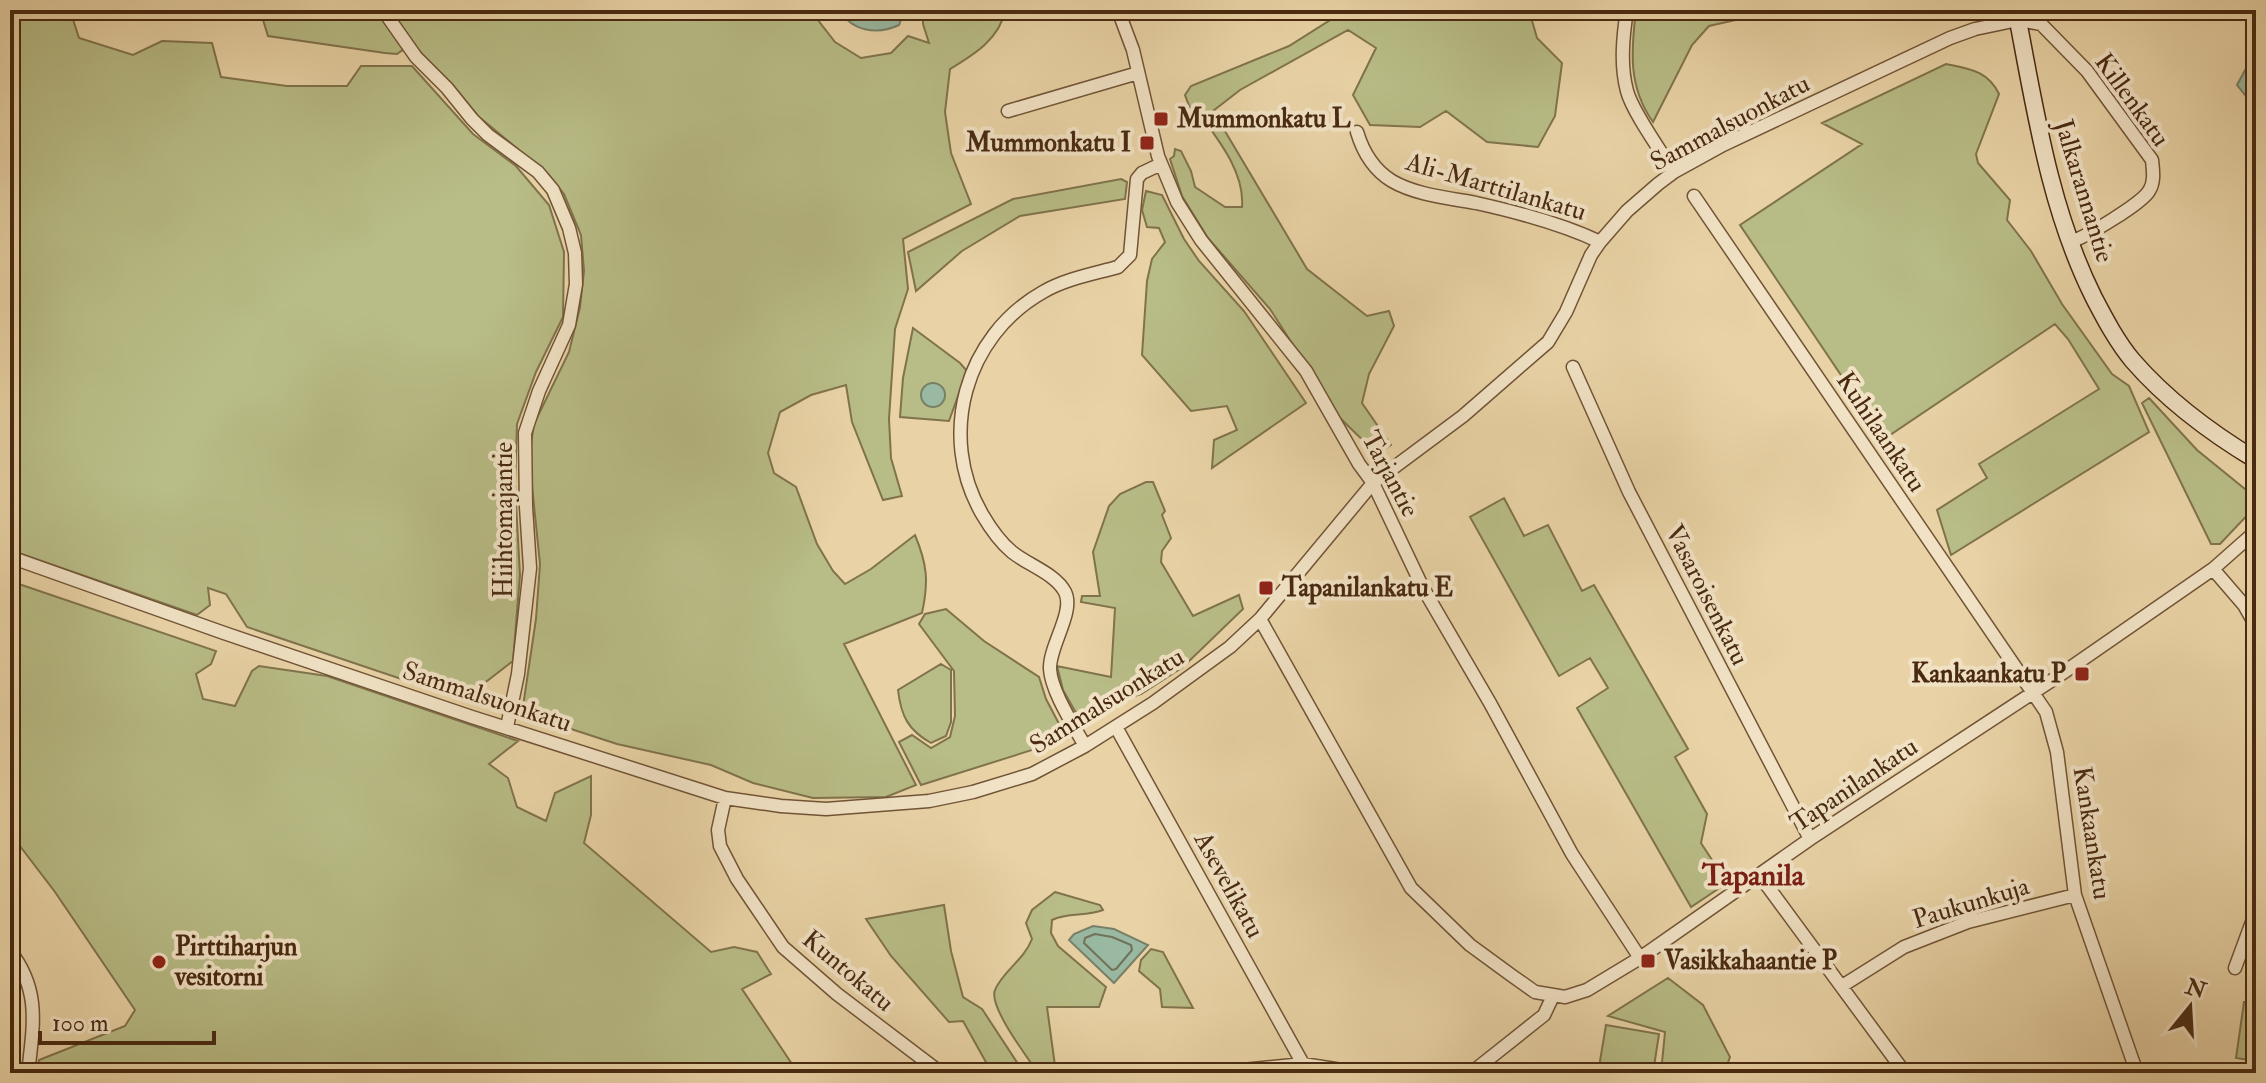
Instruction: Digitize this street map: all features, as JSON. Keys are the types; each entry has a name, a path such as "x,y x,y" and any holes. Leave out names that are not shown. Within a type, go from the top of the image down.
{"main road":[{"name":"Jalkarannantie","path":"2017,15 2052,187 2070,242 2105,320 2132,360 2202,425 2256,460"}],"street":[{"name":"Hiihtomajantie","path":"383,10 416,57 472,119 488,135 538,172 553,190 569,228 575,253 576,284 569,325 539,391 525,433 530,568 518,674 507,727"},
{"name":"Tarjantie","path":"1118,10 1161,164 1177,202 1201,240 1306,371 1373,483 1423,588 1572,854 1640,958"},
{"path":"1627,10 1623,71 1628,94 1674,172"},
{"name":"Sammalsuonkatu","path":"10,557 224,633 725,798 826,809 929,801 973,792 1032,774 1085,746 1203,667 1260,619 1373,483 1463,416 1548,342 1600,242 1627,211 1674,172 1723,145 1950,38 2017,15"},
{"name":"Killenkatu","path":"2017,15 2041,24 2087,71 2152,160 2154,176 2149,192 2100,228 2070,242"},
{"path":"1008,111 1138,73"},
{"name":"Ali-Marttilankatu","path":"1357,132 1374,166 1392,181 1413,190 1500,209 1600,242"},
{"path":"1085,746 1053,684 1050,672 1050,661 1067,610 1065,592 1059,584 1010,550 982,514 964,471 960,434 963,398 976,361 999,328 1027,302 1055,285 1118,267 1127,260 1131,248 1137,179 1142,173 1161,164"},
{"name":"Kuhilaankatu","path":"1694,196 2033,692"},
{"name":"Vasaroisenkatu","path":"1573,367 1629,492 1810,839"},
{"name":"Tapanilankatu","path":"1553,996 1565,997 1587,990 1640,958 1810,839 2213,569 2256,531"},
{"path":"2213,569 2244,605 2256,626"},
{"path":"1260,619 1411,888 1470,945 1535,992 1553,996 1544,1015 1485,1068 1471,1073"},
{"name":"Kankaankatu","path":"2033,692 2053,730 2070,839 2075,895 2137,1073"},
{"name":"Asevelikatu","path":"1116,727 1303,1064"},
{"name":"Kuntokatu","path":"725,798 718,830 720,846 737,879 783,947 837,994 941,1073"},
{"path":"1760,876 1905,1073"},
{"name":"Paukunkuja","path":"1842,986 1904,947 1946,930 1989,915 2075,895"},
{"path":"2235,968 2256,911"},
{"path":"10,951 31,987 34,1020 29,1065"},
{"path":"1213,1073 1303,1064 1326,1071 1361,1073"}],"shaded area":[{"path":"10,10 70,10 79,38 133,55 162,41 212,43 221,77 287,86 347,86 361,66 412,66 473,134 516,166 549,205 564,252 563,317 536,372 517,424 515,485 520,575 513,661 478,688 437,691 247,627 226,594 208,588 210,605 197,615 10,550"},
{"path":"260,10 378,10 404,49 397,54 385,53 268,36"},
{"path":"390,10 807,10 835,42 861,58 891,53 908,36 929,43 923,24 923,10 1005,10 991,38 950,69 945,112 951,153 971,204 903,239 908,289 895,329 889,419 891,458 902,496 883,500 852,422 846,385 811,395 780,412 768,453 774,473 796,487 817,544 845,584 871,569 915,535 926,573 922,613 844,644 916,785 886,797 813,798 753,783 711,765 617,744 522,713 536,619 540,564 529,457 534,424 569,352 580,307 584,271 581,235 564,194 548,174 478,116 420,52"},
{"path":"1342,10 1529,10 1537,38 1562,63 1555,116 1538,147 1487,142 1446,111 1420,127 1370,125 1353,95 1376,48 1348,30 1240,90 1213,111 1307,269 1367,316 1389,311 1394,326 1369,374 1362,403 1391,445 1377,454 1340,418 1270,309 1208,238 1182,196 1170,159 1175,149 1181,151 1195,187 1225,207 1242,207 1242,194 1234,168 1196,109 1190,108 1185,95 1191,86 1289,46"},
{"path":"1636,10 1739,10 1736,20 1709,26 1692,45 1653,122 1635,82 1633,40"},
{"path":"1946,64 1984,76 1995,86 1999,94 1976,154 1978,163 2010,200 2007,220 2031,251 2062,304 2112,374 2129,386 2149,432 1951,555 1937,510 1987,478 1979,464 2099,389 2068,339 2055,324 1884,439 1740,225 1862,144 1822,123"},
{"path":"1121,179 1127,182 1125,199 1020,216 962,251 916,291 908,252 1013,199"},
{"path":"1146,191 1162,195 1199,261 1244,311 1306,403 1212,468 1214,440 1237,430 1227,406 1191,411 1142,355 1147,281 1152,259 1165,242 1159,228 1147,227 1142,210"},
{"path":"913,328 967,371 949,421 900,417 903,378"},
{"path":"2149,398 2197,450 2256,498 2255,507 2220,544 2211,544 2142,403"},
{"path":"1153,482 1165,511 1162,515 1171,538 1162,551 1161,562 1193,616 1239,595 1243,609 1183,667 1141,694 1121,700 1084,727 1063,690 1057,666 1111,677 1115,608 1081,602 1082,596 1100,596 1093,552 1109,506 1120,494"},
{"path":"1504,498 1524,536 1548,525 1582,591 1594,585 1688,749 1675,757 1707,814 1701,843 1727,883 1691,907 1577,708 1608,688 1590,658 1559,676 1470,517"},
{"path":"10,581 216,651 211,664 196,674 203,699 235,706 252,671 259,666 327,676 518,741 489,764 508,778 517,807 546,821 555,793 591,776 591,815 584,843 711,952 734,947 757,952 771,974 742,989 798,1073 37,1073 39,1060 125,1026 135,1010 55,892 10,833"},
{"path":"946,609 984,641 1039,677 1046,699 1067,739 921,785 899,742 912,735 931,748 950,737 955,716 954,671 919,624 925,614"},
{"path":"941,664 951,670 951,722 946,736 931,743 907,721 898,690"},
{"path":"1055,892 1100,905 1103,910 1052,920 1051,933 1058,946 1106,987 1099,1007 1047,1007 1056,1073 1038,1073 1003,1019 994,998 1003,977 1032,939 1026,923 1032,910"},
{"path":"944,905 951,951 963,997 982,1009 1024,1073 992,1073 963,1021 949,1022 891,956 866,919"},
{"path":"1151,949 1163,952 1193,1008 1162,1007 1160,989 1139,971 1141,960"},
{"path":"1668,978 1703,1005 1730,1057 1724,1073 1661,1073 1665,1032 1608,1016"},
{"path":"2244,1002 2256,1003 2256,1061 2236,1058"},
{"path":"1606,1025 1659,1034 1653,1073 1598,1073"}],"water":[{"path":"840,10 897,10 902,17 899,25 891,28 866,30 851,23"},
{"path":"2256,50 2256,109 2237,85"},
{"path":"933,383 944,390 945,395 938,406 933,407 922,400 921,395 928,384"},
{"path":"1093,926 1114,929 1148,945 1114,983 1069,940 1074,934"}],"place":[{"name":"Mummonkatu L","path":"1161,119"},
{"name":"Mummonkatu I","path":"1147,143"},
{"name":"Tapanilankatu E","path":"1266,588"},
{"name":"Kankaankatu P","path":"2082,674"},
{"name":"Vasikkahaantie P","path":"1648,961"},
{"name":"Pirttiharjun vesitorni","path":"159,962"}],"district":[{"name":"Tapanila","path":"1753,875"}]}
